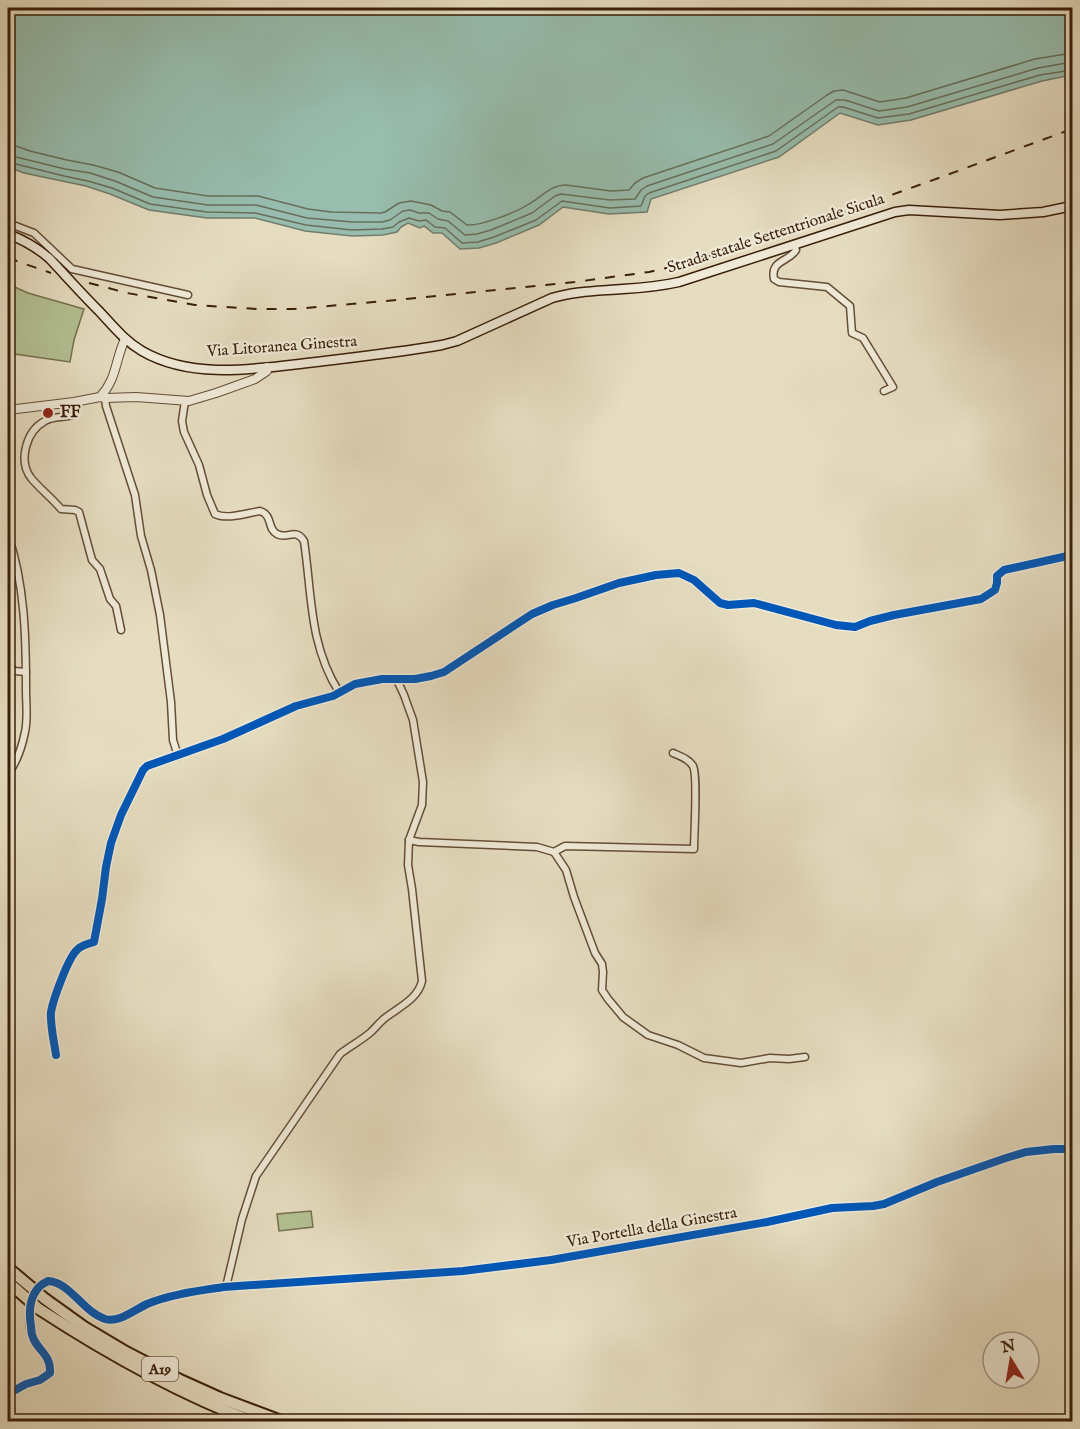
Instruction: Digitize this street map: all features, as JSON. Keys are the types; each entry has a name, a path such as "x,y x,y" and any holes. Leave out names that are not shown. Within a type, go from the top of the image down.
{"highway":[{"name":"A19","path":"8,1268 42,1304 104,1351 182,1392 254,1422"},
{"name":"A19","path":"8,1282 126,1352 180,1380 284,1422"}],"main road":[{"name":"Strada statale Settentrionale Sicula","path":"392,352 457,341 534,305 564,294 680,282 895,212 909,210 1000,215 1043,212 1072,206"},
{"name":"Via Litoranea Ginestra","path":"8,234 28,242 50,258 125,339 142,351 174,364 198,369 228,370 392,352"}],"street":[{"path":"8,223 34,233 72,269 188,295"},
{"path":"794,244 796,250 794,255 781,261 775,268 774,279 779,282 827,287 850,306 852,333 863,338 893,387 884,391"},
{"path":"102,397 114,376 125,339"},
{"path":"8,410 72,403 102,397 185,401 255,379 267,371 267,367"},
{"path":"102,397 135,495 141,536 151,570 160,615 172,709 173,740 178,756"},
{"path":"185,401 182,421 184,432 199,465 214,514 226,516 264,512 277,534 284,536 296,534 304,541 313,623 321,655 330,679 339,693"},
{"path":"72,403 72,415 47,420 35,430 28,440 25,459 31,478 60,509 79,512 92,560 100,569 110,599 116,606 121,630"},
{"path":"8,540 17,571 22,601 26,672 26,729 19,755 8,774"},
{"path":"56,1055 51,1012 64,973 76,950 94,942 111,843 121,815 143,770 154,762 178,756 223,739 296,706 326,698 355,684 382,679 397,680 431,676 444,672 532,614 619,583 656,575 679,573 694,580 720,603 728,605 754,603 836,625 855,627 894,615 981,599 995,590 997,576 1004,570 1072,555"},
{"path":"8,667 15,671 26,672"},
{"path":"226,1287 242,1219 256,1176 340,1054 370,1033 382,1020 416,995 422,981 408,865 409,840 422,805 423,782 413,720 397,680"},
{"path":"554,852 565,846 694,849 695,778 693,766 684,758 673,753"},
{"path":"409,840 537,847 554,852 566,870 595,953 602,964 602,990 623,1017 648,1035 678,1045 704,1058 741,1063 770,1058 805,1057"},
{"name":"Via Portella della Ginestra","path":"8,1394 50,1373 50,1363 45,1353 34,1341 29,1313 31,1299 39,1286 48,1281 59,1283 84,1306 99,1316 106,1319 120,1318 160,1299 191,1292 226,1287 464,1270 550,1260 767,1222 832,1208 873,1206 1026,1152 1072,1149"}],"shaded area":[{"path":"8,284 28,293 84,309 70,362 8,353"},
{"path":"311,1211 313,1227 279,1231 277,1214"}],"water":[{"path":"8,8 1072,8 1072,75 1042,81 911,120 878,125 840,113 779,157 651,199 647,212 609,214 563,207 539,225 496,243 479,248 460,249 442,233 433,233 424,226 420,228 408,223 397,232 352,236 305,231 255,218 207,218 149,210 86,186 24,173 8,167"}],"railway":[{"path":"89,283 127,293 195,305 294,309 575,282 649,272 759,242 1072,129"},
{"path":"8,258 51,273"}],"cycle path":[{"path":"56,1055 51,1017 55,998 73,954 80,947 94,942 111,843 121,815 147,766 223,739 296,706 333,696 355,684 382,679 415,679 444,672 532,614 619,583 656,575 679,573 694,580 720,603 728,605 754,603 836,625 855,627 894,615 981,599 995,590 997,576 1004,570 1072,555"},
{"path":"8,1394 50,1373 47,1359 33,1337 30,1313 34,1294 48,1281 63,1286 90,1310 110,1320 166,1298 224,1287 463,1271 551,1260 767,1222 832,1208 873,1206 1026,1152 1072,1149"}],"place":[{"name":"FF","path":"48,413"}]}
